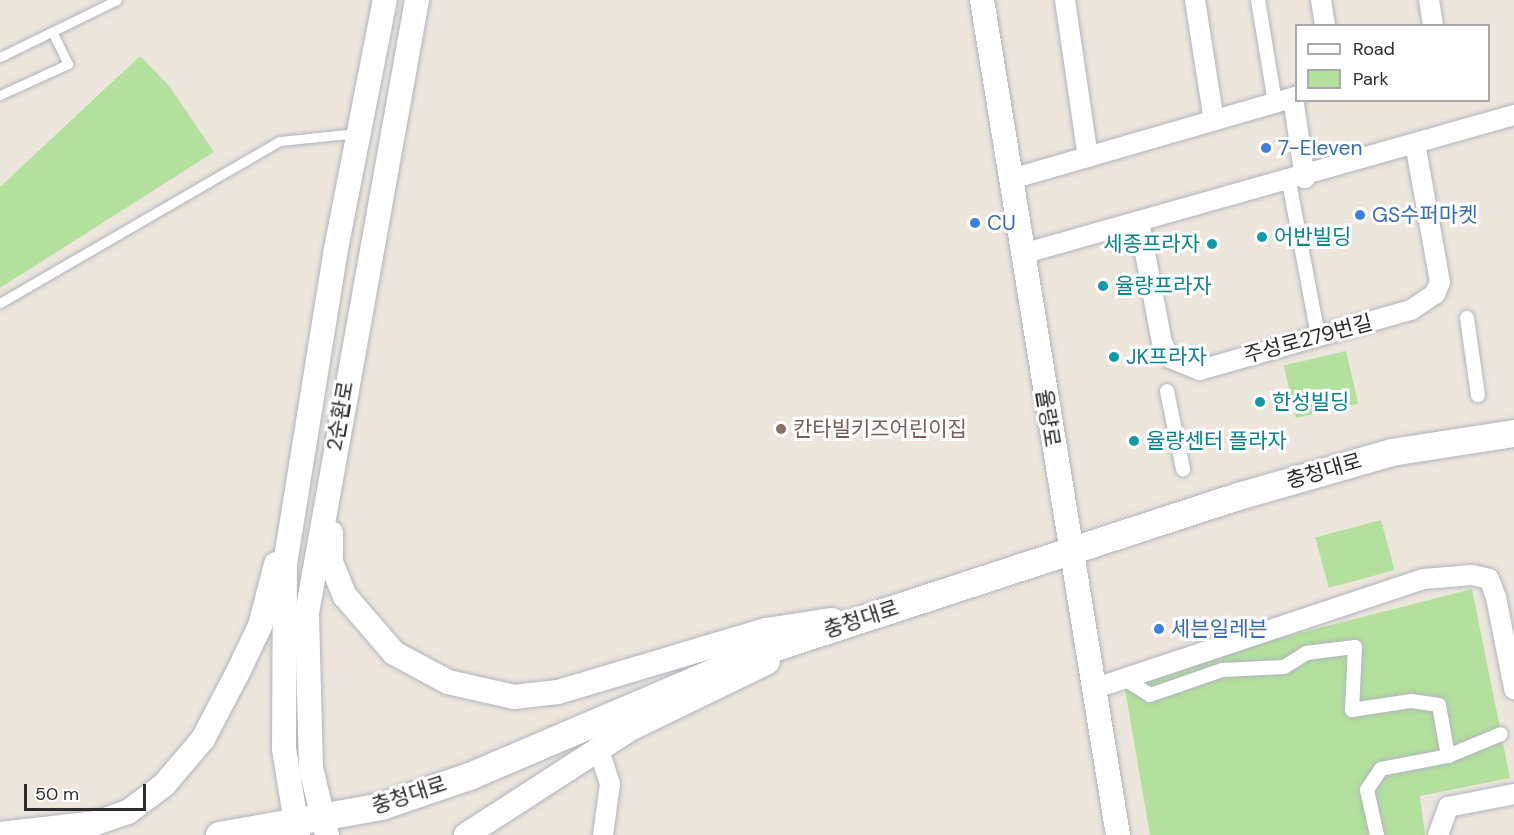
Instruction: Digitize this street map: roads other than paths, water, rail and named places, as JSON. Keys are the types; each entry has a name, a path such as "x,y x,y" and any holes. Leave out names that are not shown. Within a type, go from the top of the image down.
{"main road":[{"name":"충청대로","path":"219,835 325,827 469,776 641,698 1070,550 1391,452 1514,433"}],"street":[{"name":"2순환로","path":"296,830 284,749 281,662 289,541 359,133 385,0"},
{"name":"2순환로","path":"325,827 311,768 307,613 330,471 417,0"},
{"name":"율량로","path":"982,0 1118,835"},
{"path":"1065,0 1088,157"},
{"path":"1195,0 1214,121"},
{"path":"1258,0 1288,99 1318,336"},
{"path":"1321,0 1325,24"},
{"path":"1429,0 1433,24"},
{"path":"1011,179 1288,99"},
{"path":"1022,254 1416,148 1514,116"},
{"name":"주성로279번길","path":"1139,221 1162,343 1170,358 1200,369 1411,310 1435,294 1440,282 1416,148"},
{"path":"1467,318 1478,394"},
{"path":"1167,391 1183,469"},
{"path":"330,471 332,562 345,596 394,653 448,682 514,697 558,692 766,630 879,614"},
{"path":"0,834 96,823 128,812 164,785 202,739 239,670 260,626 273,568 289,541"},
{"path":"1093,689 1424,579 1472,575 1489,579 1496,597 1514,689"},
{"path":"466,835 599,750 691,697 879,614"},
{"path":"1123,678 1150,695 1222,670 1284,667 1306,653 1355,647 1352,710 1411,701 1439,705 1448,756"},
{"path":"1377,835 1367,790 1381,769 1448,756 1501,734"},
{"path":"599,750 610,784 603,835"},
{"path":"1437,832 1448,807 1514,794"}],"lane":[{"path":"0,57 117,0"},
{"path":"0,95 68,64 52,33"},
{"path":"0,303 280,141 359,133"}],"place":[{"name":"7-Eleven","path":"1266,148"},
{"name":"GS수퍼마켓","path":"1360,215"},
{"name":"CU","path":"975,223"},
{"name":"어반빌딩","path":"1262,237"},
{"name":"세종프라자","path":"1212,244"},
{"name":"율량프라자","path":"1103,286"},
{"name":"JK프라자","path":"1114,357"},
{"name":"한성빌딩","path":"1260,402"},
{"name":"칸타빌키즈어린이집","path":"781,429"},
{"name":"율량센터 플라자","path":"1134,441"},
{"name":"세븐일레븐","path":"1159,629"}]}
